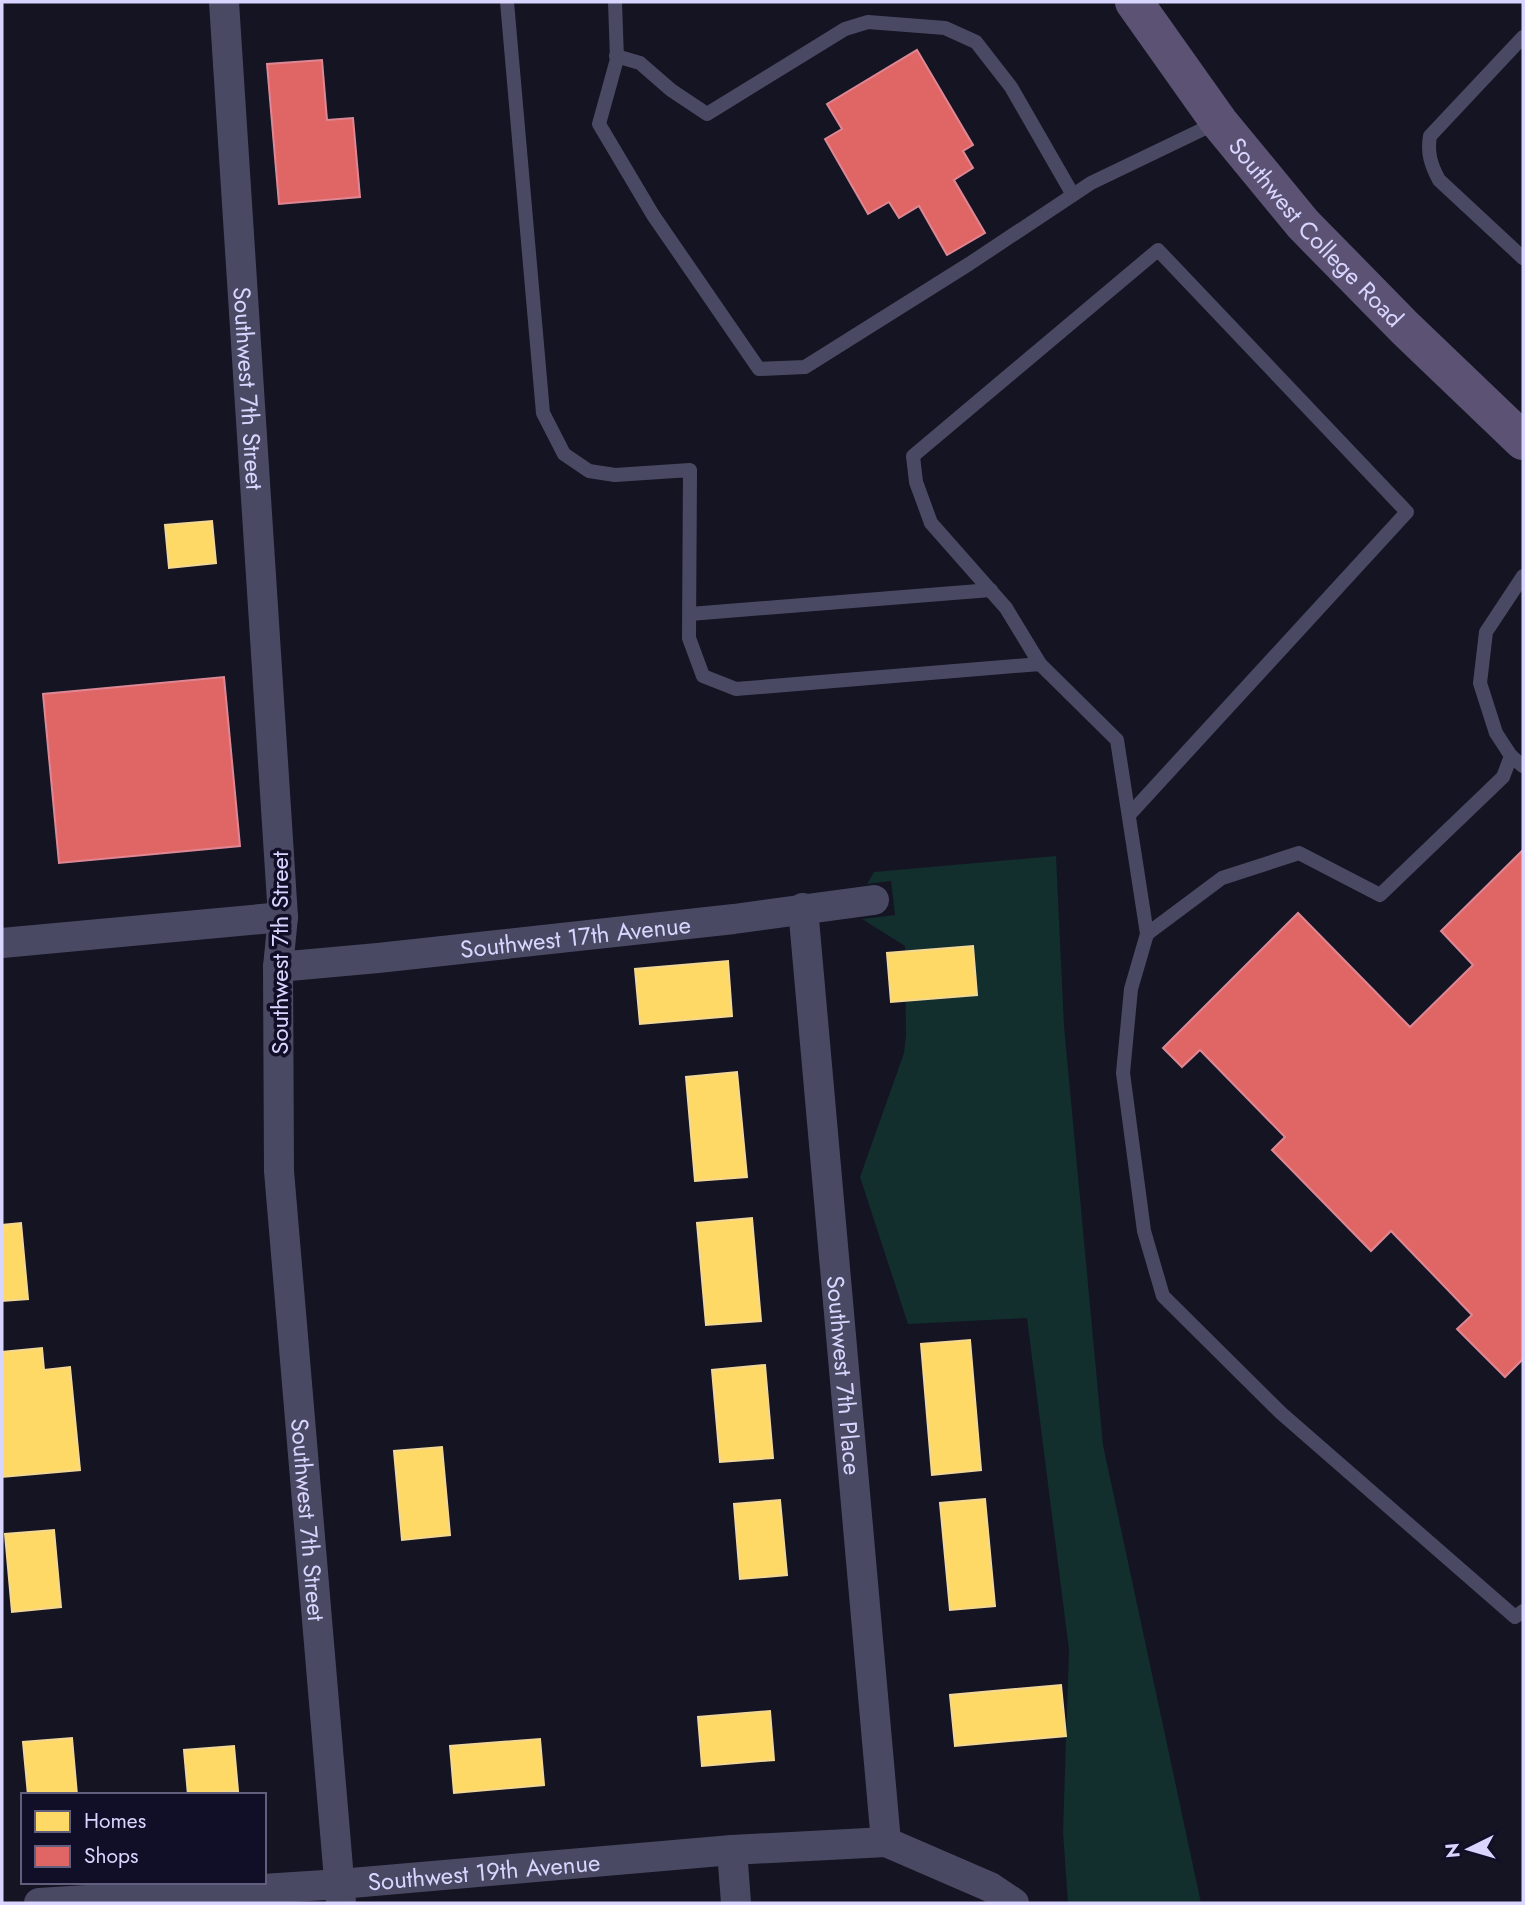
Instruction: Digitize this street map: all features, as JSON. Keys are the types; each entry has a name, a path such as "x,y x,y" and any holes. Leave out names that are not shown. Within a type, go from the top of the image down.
{"main road":[{"name":"Southwest College Road","path":"1134,2 1219,122 1303,224 1405,328 1523,441"}],"street":[{"name":"Southwest 7th Street","path":"224,2 283,917 278,967 279,1171 340,1894"},
{"name":"Southwest 17th Avenue","path":"278,967 721,920 874,900"},
{"name":"Southwest 7th Place","path":"803,908 886,1843"},
{"path":"2,943 283,917"},
{"path":"886,1843 990,1887 1014,1903"},
{"name":"Southwest 19th Avenue","path":"38,1903 340,1894 732,1850 886,1843"},
{"path":"732,1850 736,1903"}],"lane":[{"path":"507,2 543,413 564,454 589,471 615,475 690,470 690,638 703,676 736,689 1040,664"},
{"path":"615,2 616,56 599,124 653,215 759,369 805,367 969,264 1091,183 1219,122"},
{"path":"616,56 640,63 671,90 707,114 845,29 868,22 945,28 976,42 1011,87 1073,195"},
{"path":"1523,37 1430,136 1428,148 1431,164 1439,180 1523,258"},
{"path":"1129,815 1407,512 1158,250 913,456 916,482 931,523 1006,608 1040,664 1117,740 1147,934 1131,989 1122,1073 1144,1231 1163,1296 1281,1413 1484,1591 1515,1617 1523,1611"},
{"path":"1523,576 1486,632 1480,683 1496,733 1511,756 1523,766"},
{"path":"690,614 990,590"},
{"path":"1147,934 1222,878 1299,853 1380,895 1503,777 1511,756"}],"green space":[{"path":"1056,856 1064,1026 1103,1445 1201,1903 1068,1903 1063,1832 1069,1650 1027,1318 908,1324 860,1177 904,1053 906,1036 905,946 862,919 895,915 891,881 867,884 874,872"}],"building: Homes":[{"path":"212,521 216,563 169,568 165,525"},
{"path":"973,946 977,995 891,1002 887,953"},
{"path":"728,961 732,1016 640,1024 635,969"},
{"path":"737,1072 747,1177 695,1181 686,1077"},
{"path":"752,1218 761,1321 706,1325 697,1223"},
{"path":"21,1223 28,1299 2,1301 2,1225"},
{"path":"970,1340 981,1470 932,1475 921,1344"},
{"path":"42,1348 44,1370 70,1367 80,1470 2,1477 2,1352"},
{"path":"765,1365 773,1458 720,1462 712,1370"},
{"path":"442,1447 450,1535 402,1540 394,1451"},
{"path":"985,1499 995,1606 950,1610 940,1503"},
{"path":"780,1500 787,1575 740,1579 734,1504"},
{"path":"54,1530 61,1607 12,1612 5,1534"},
{"path":"1061,1685 1066,1736 955,1746 950,1695"},
{"path":"770,1711 774,1760 702,1766 698,1717"},
{"path":"72,1738 77,1793 28,1793 23,1742"},
{"path":"540,1739 544,1785 454,1793 450,1746"},
{"path":"234,1746 238,1791 188,1793 184,1750"}],"building: Shops":[{"path":"917,50 973,145 963,151 973,168 954,180 985,233 947,255 919,206 899,218 889,202 868,214 825,139 842,129 827,104"},
{"path":"322,60 327,120 353,118 360,197 279,204 267,64"},
{"path":"224,677 240,846 59,863 43,694"},
{"path":"1523,850 1523,1359 1505,1377 1457,1329 1472,1315 1391,1231 1371,1251 1272,1150 1285,1137 1200,1050 1182,1067 1163,1048 1298,913 1410,1027 1473,965 1441,931"}]}
